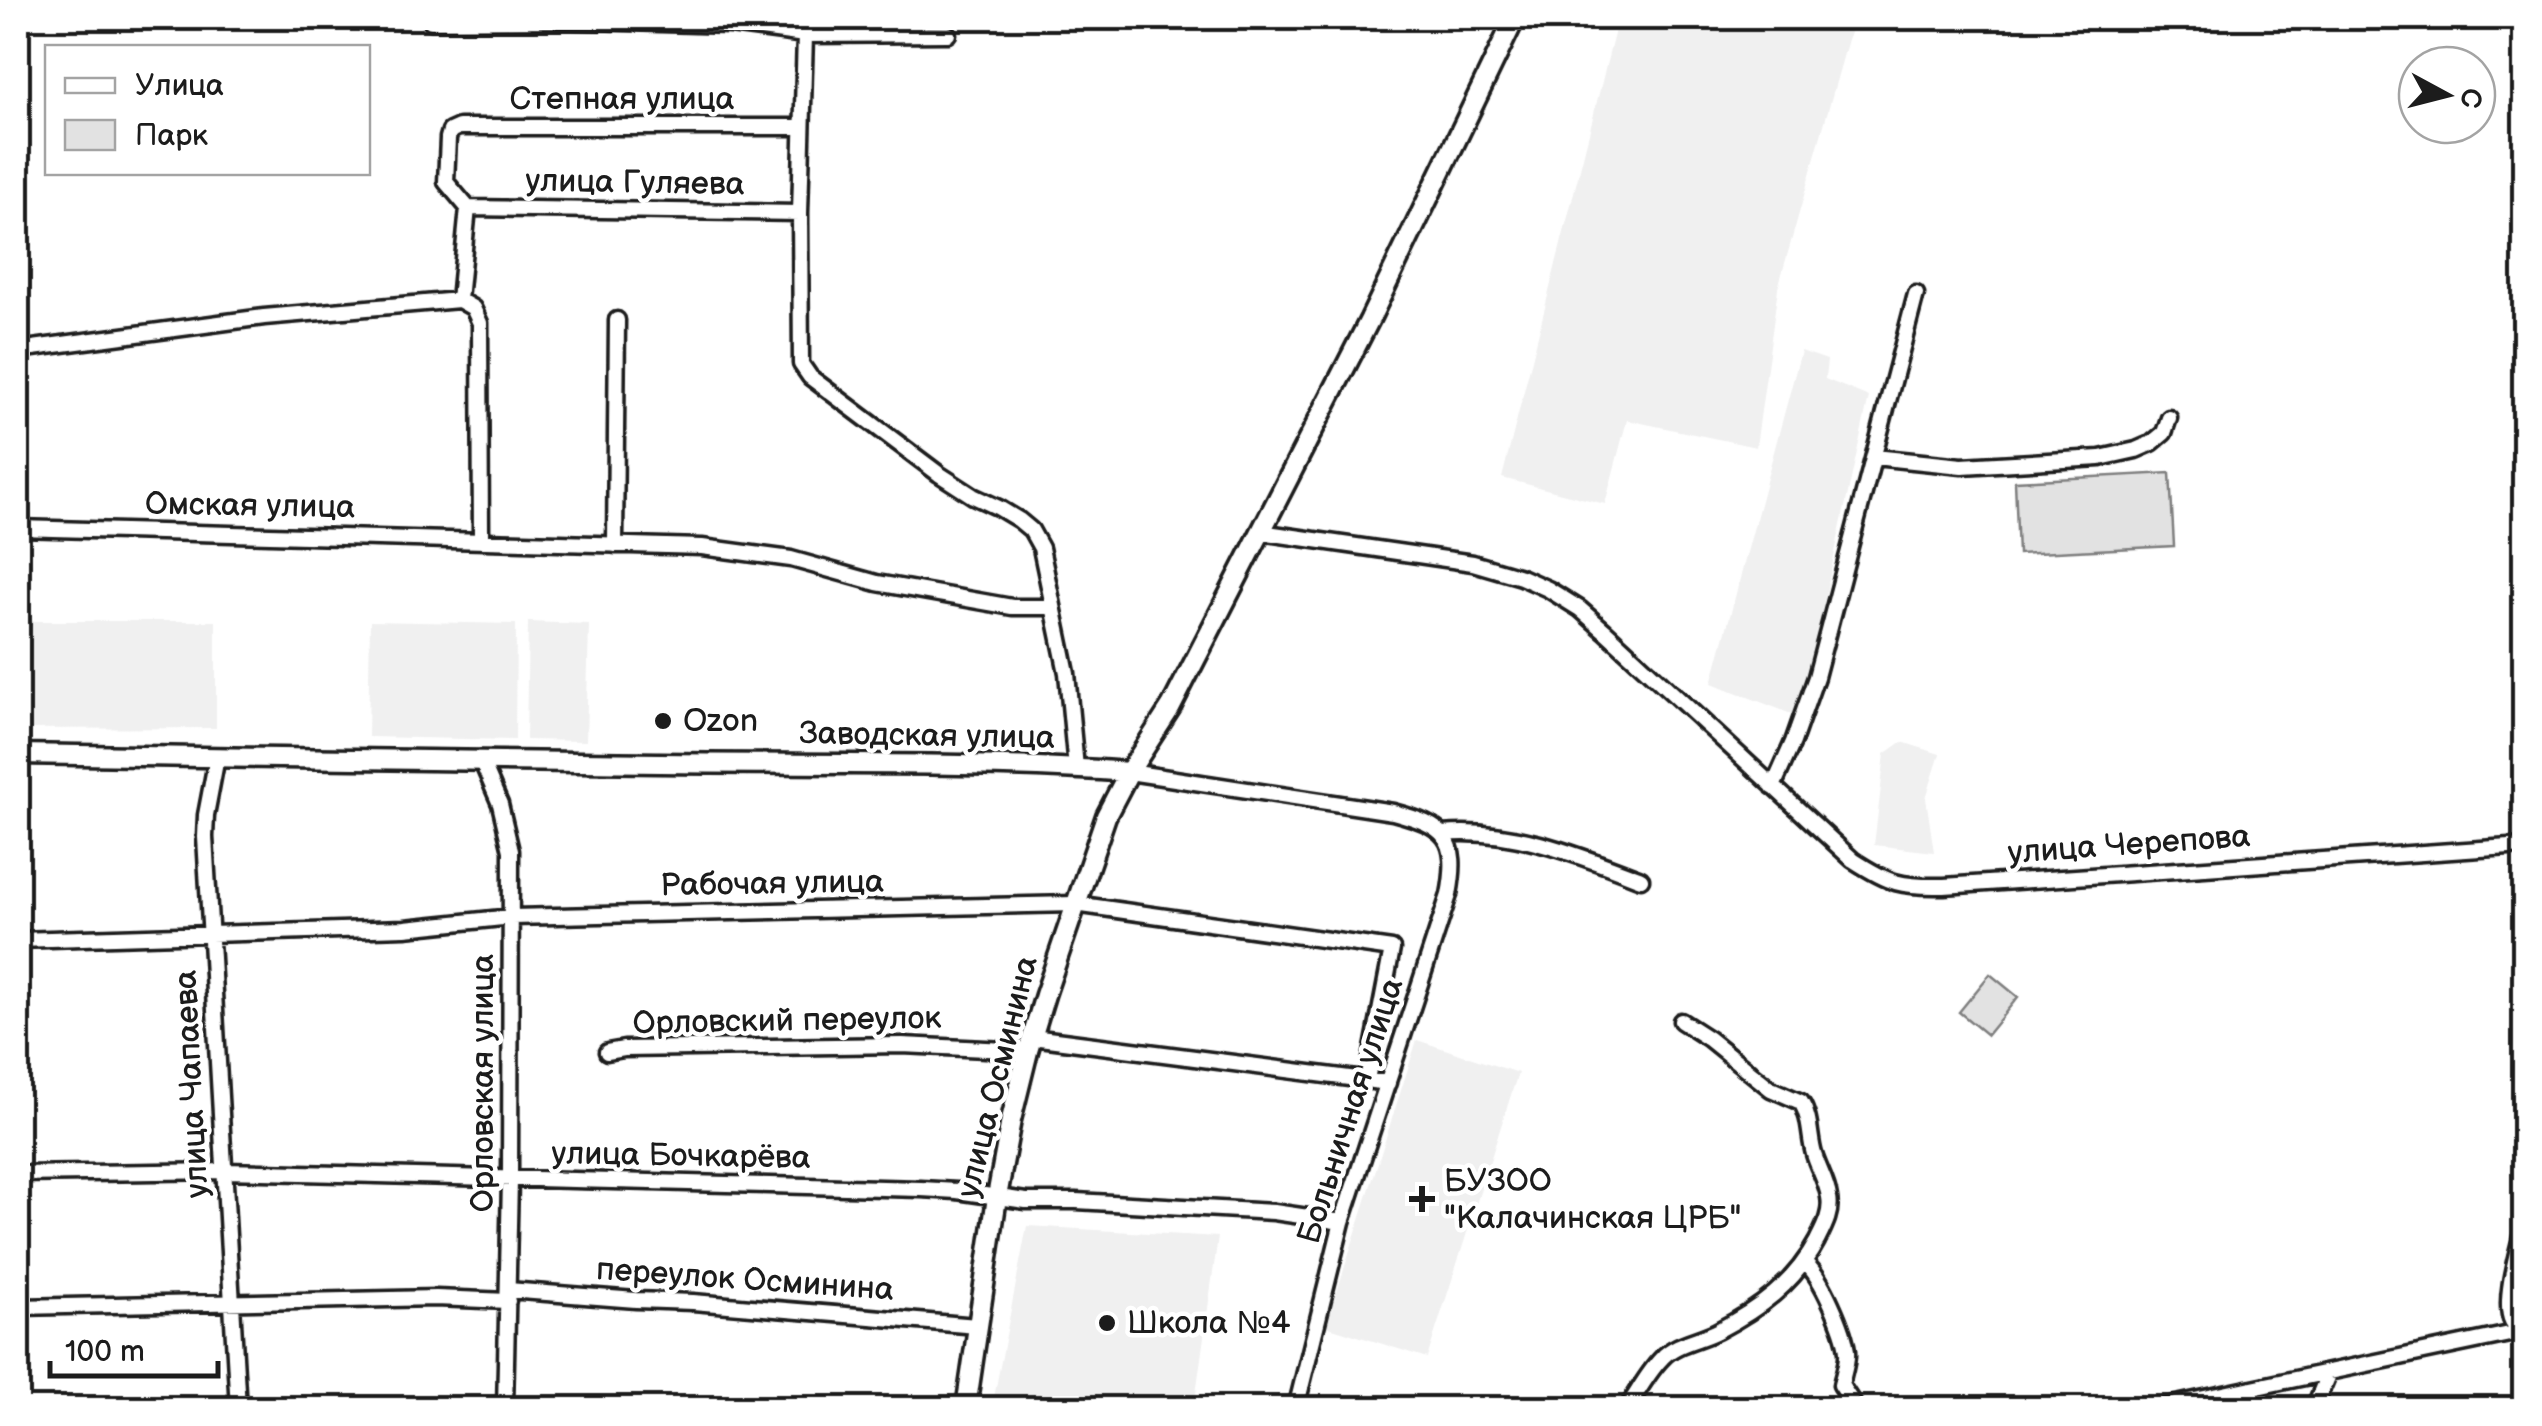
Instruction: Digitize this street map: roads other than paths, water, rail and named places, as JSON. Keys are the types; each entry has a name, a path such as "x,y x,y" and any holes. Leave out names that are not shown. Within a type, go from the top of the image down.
{"street":[{"name":"улица Осминина","path":"966,1408 996,1197 1030,1044 1106,816 1171,707 1370,320 1516,18"},
{"path":"2512,18 2524,23"},
{"path":"431,22 555,19 730,25 805,34 948,34"},
{"path":"805,34 801,364 810,377 939,474 1031,530 1041,548 1067,673 1076,768"},
{"name":"Степная улица","path":"468,208 446,182 448,138 450,130 459,127 802,127"},
{"path":"459,300 468,208"},
{"name":"улица Гуляева","path":"468,208 800,213"},
{"path":"1773,786 1816,677 1916,294"},
{"path":"18,350 264,317 459,300 473,308 480,323 481,539"},
{"path":"614,545 616,320"},
{"path":"1874,457 1962,466 2100,458 2152,443 2164,433 2169,418"},
{"name":"Омская улица","path":"18,528 702,547 791,559 877,583 1012,607 1053,607"},
{"name":"улица Черепова","path":"1260,532 1473,564 1548,589 1592,620 1853,860 1884,880 1903,886 2524,846"},
{"name":"Заводская улица","path":"18,754 1076,768 1129,772 1392,812 1433,825 1442,834 1482,833 1538,844 1640,879"},
{"name":"улица Чапаева","path":"218,757 205,837 238,1408"},
{"name":"Орловская улица","path":"482,762 500,804 511,851 506,1408"},
{"name":"Больничная улица","path":"1296,1408 1342,1222 1449,895 1454,871 1452,852 1442,834"},
{"name":"Рабочая улица","path":"18,940 405,928 512,917 1076,904 1392,949 1367,1080"},
{"path":"1627,1408 1670,1351 1712,1334 1756,1308 1789,1282 1805,1263 1828,1217 1830,1200 1814,1157 1806,1109 1794,1097 1771,1089 1681,1020"},
{"name":"Орловский переулок","path":"607,1052 1030,1044 1388,1082"},
{"name":"улица Бочкарёва","path":"18,1174 224,1171 921,1188 996,1197 1274,1212 1342,1222"},
{"path":"2524,1226 2508,1309 2516,1326 2524,1331"},
{"path":"1805,1263 1814,1270 1833,1307 1847,1353 1841,1385 1856,1408"},
{"name":"переулок Осминина","path":"18,1307 508,1296 692,1302 977,1326"},
{"path":"2156,1408 2524,1331"},
{"path":"2314,1408 2329,1372"}],"place":[{"name":"Ozon","path":"663,721"},
{"name":"БУЗОО \"Калачинская ЦРБ\"","path":"1422,1199"},
{"name":"Школа №4","path":"1107,1323"}]}
